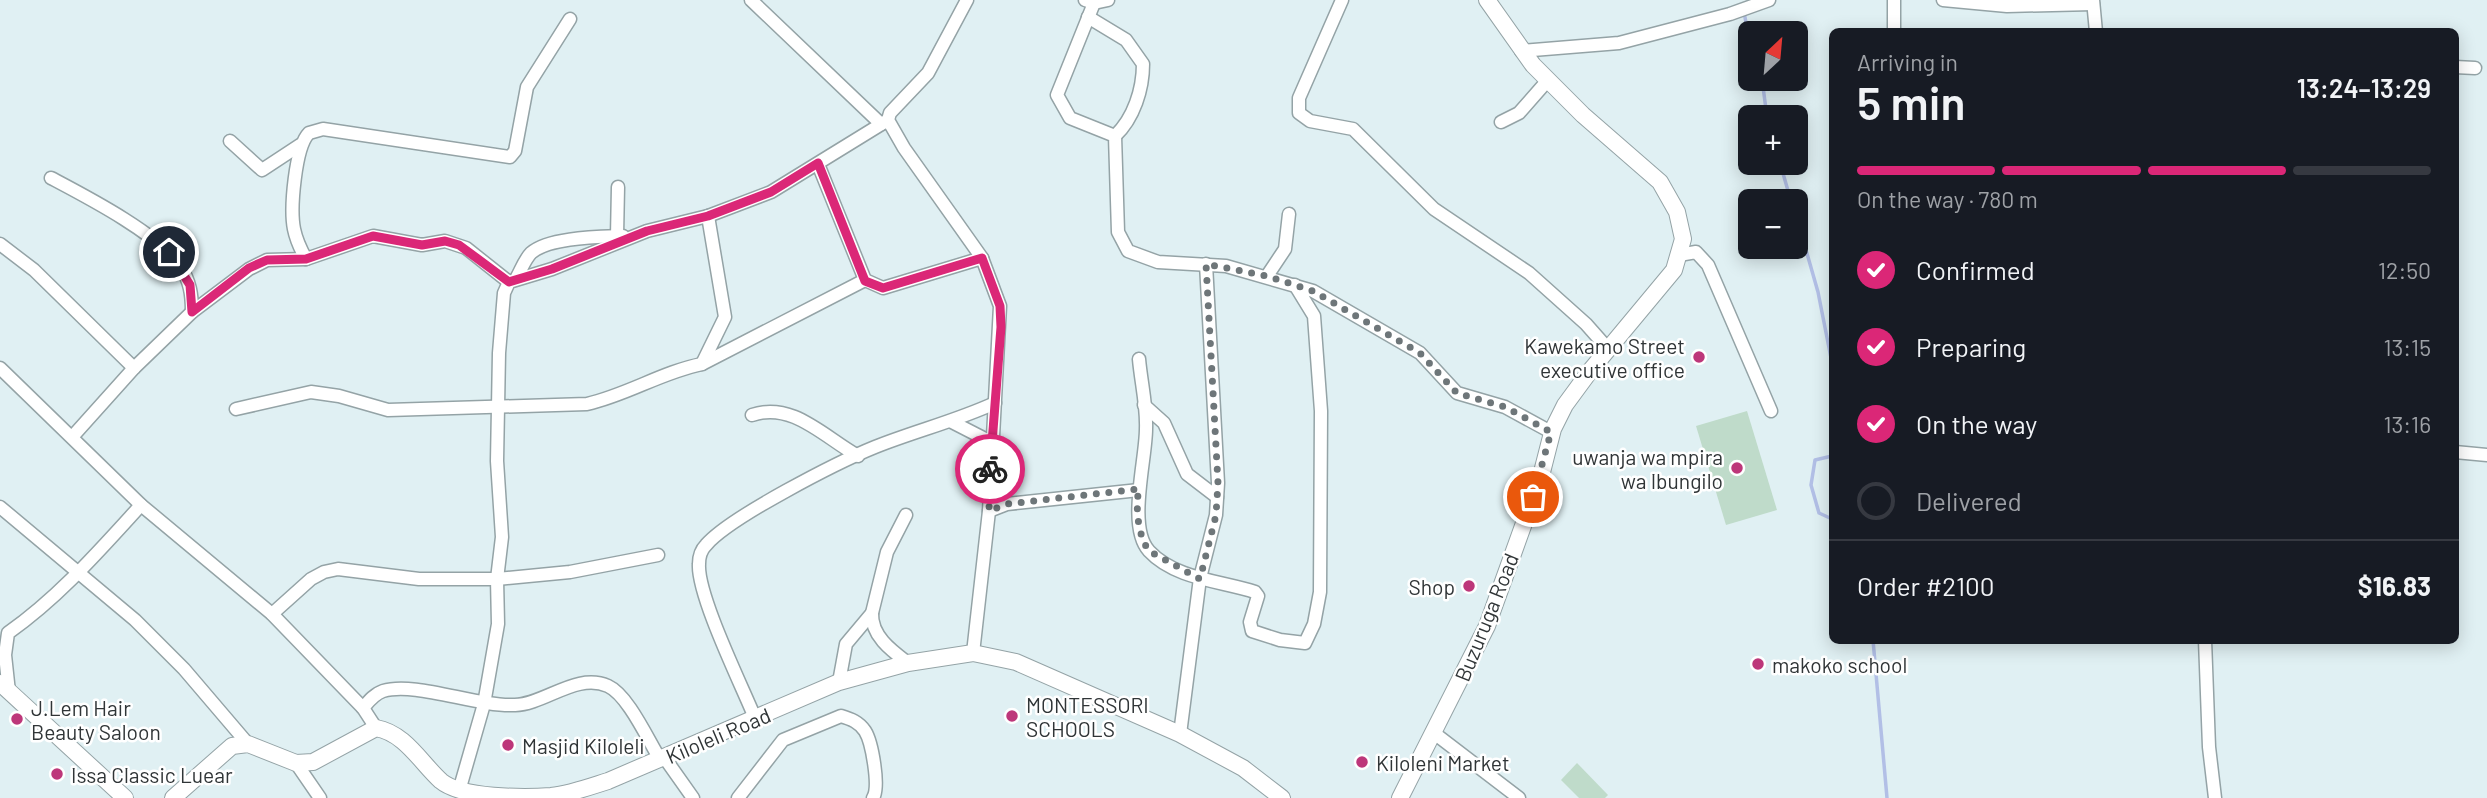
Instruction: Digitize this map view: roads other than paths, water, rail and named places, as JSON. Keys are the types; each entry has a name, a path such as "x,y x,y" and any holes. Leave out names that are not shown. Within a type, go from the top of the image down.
{"main road":[{"name":"Buzuruga Road","path":"1400,798 1491,614 1541,476 1551,432 1565,405 1674,270 1683,239 1681,226 1660,182 1548,80 1521,51 1487,0"},
{"name":"Kiloleli Road","path":"453,792 528,797 559,795 608,782 839,682 908,663 973,653 1016,662 1180,734 1243,768 1282,798"},
{"path":"5,688 125,798"},
{"path":"176,797 225,750 248,744 296,763 313,762 376,728 403,741 453,792"}],"street":[{"path":"751,0 885,122 982,258 1000,306 989,511 973,653"},
{"path":"73,436 134,368 192,312 258,264 278,259 306,259 373,236 422,245 445,241 466,248 513,279 552,269 632,236 708,216 771,192 885,122 890,113 928,73 967,0"},
{"path":"1108,0 1090,1 1088,17 1057,94 1070,118 1115,136"},
{"path":"1342,0 1299,98 1299,113 1310,121 1353,128 1434,209 1529,273 1578,316 1609,351"},
{"path":"1521,51 1619,43 1730,15 1769,0"},
{"path":"1894,0 1894,28"},
{"path":"1943,0 2007,6 2093,2 2095,28"},
{"path":"1088,17 1125,40 1143,64 1140,92 1125,124 1115,136 1121,242 1128,251 1149,259 1206,264 1267,276 1313,291 1420,353 1457,393 1505,407 1551,432"},
{"path":"230,141 262,170 300,145 309,133 323,129 510,157 515,151 527,87 570,19"},
{"path":"2459,67 2475,68"},
{"path":"1501,122 1519,113 1548,80"},
{"path":"300,145 293,217 294,230 306,259"},
{"path":"818,163 865,281 883,288 982,258"},
{"path":"51,178 95,202 169,252 190,285 192,312"},
{"path":"617,236 618,187"},
{"path":"1267,276 1283,256 1289,214"},
{"path":"702,364 726,317 708,216"},
{"path":"453,792 484,704 497,643 497,579 502,537 498,461 500,341 504,293 528,257 538,249 581,238 632,236"},
{"path":"0,244 34,270 134,368"},
{"path":"1679,255 1696,252 1708,265 1771,411"},
{"path":"1180,734 1200,579 1216,515 1217,497 1206,264"},
{"path":"236,409 311,392 339,396 388,410 587,404 610,399 683,368 702,364 865,281"},
{"path":"1139,359 1144,405 1145,457 1136,502 1149,551 1200,579 1256,593 1250,622 1252,631 1301,643 1308,639 1320,593 1321,411 1314,316 1295,285"},
{"path":"0,368 73,436 141,505 272,614 363,708 376,728"},
{"path":"755,718 704,592 698,566 704,547 722,531 798,486 858,456 952,422 995,403"},
{"path":"1144,405 1164,423 1187,474 1217,497"},
{"path":"752,415 768,409 797,417 858,456"},
{"path":"952,422 991,442"},
{"path":"2459,452 2487,455"},
{"path":"989,511 1007,504 1139,489"},
{"path":"5,688 8,633 38,612 79,573 141,505"},
{"path":"0,507 135,620 184,669 248,744"},
{"path":"906,514 887,552 872,621 881,638 908,663"},
{"path":"272,614 311,579 338,569 419,579 497,579 570,572 658,555"},
{"path":"839,682 846,645 872,613"},
{"path":"2205,644 2209,747 2215,798"},
{"path":"363,708 383,691 397,690 484,704 518,705 576,685 603,684 618,692 626,702 662,758 693,798"},
{"path":"738,798 783,740 841,716 859,724 867,734 877,782 873,798"},
{"path":"1434,733 1521,797"},
{"path":"296,763 320,798"}],"waterway":[{"path":"1744,12 1746,21"},
{"path":"1764,91 1765,105"},
{"path":"1783,175 1788,189"},
{"path":"1808,257 1829,348"},
{"path":"1829,457 1815,460 1811,485 1819,513 1829,518"},
{"path":"1873,644 1887,798"}],"place":[{"name":"Kawekamo Street executive office","path":"1699,357"},
{"name":"uwanja wa mpira wa Ibungilo","path":"1737,468"},
{"name":"Shop","path":"1469,586"},
{"name":"makoko school","path":"1758,664"},
{"name":"MONTESSORI SCHOOLS","path":"1012,716"},
{"name":"J.Lem Hair Beauty Saloon","path":"17,719"},
{"name":"Masjid Kiloleli","path":"508,745"},
{"name":"Kiloleni Market","path":"1362,762"},
{"name":"Issa Classic Luear","path":"57,774"}]}
